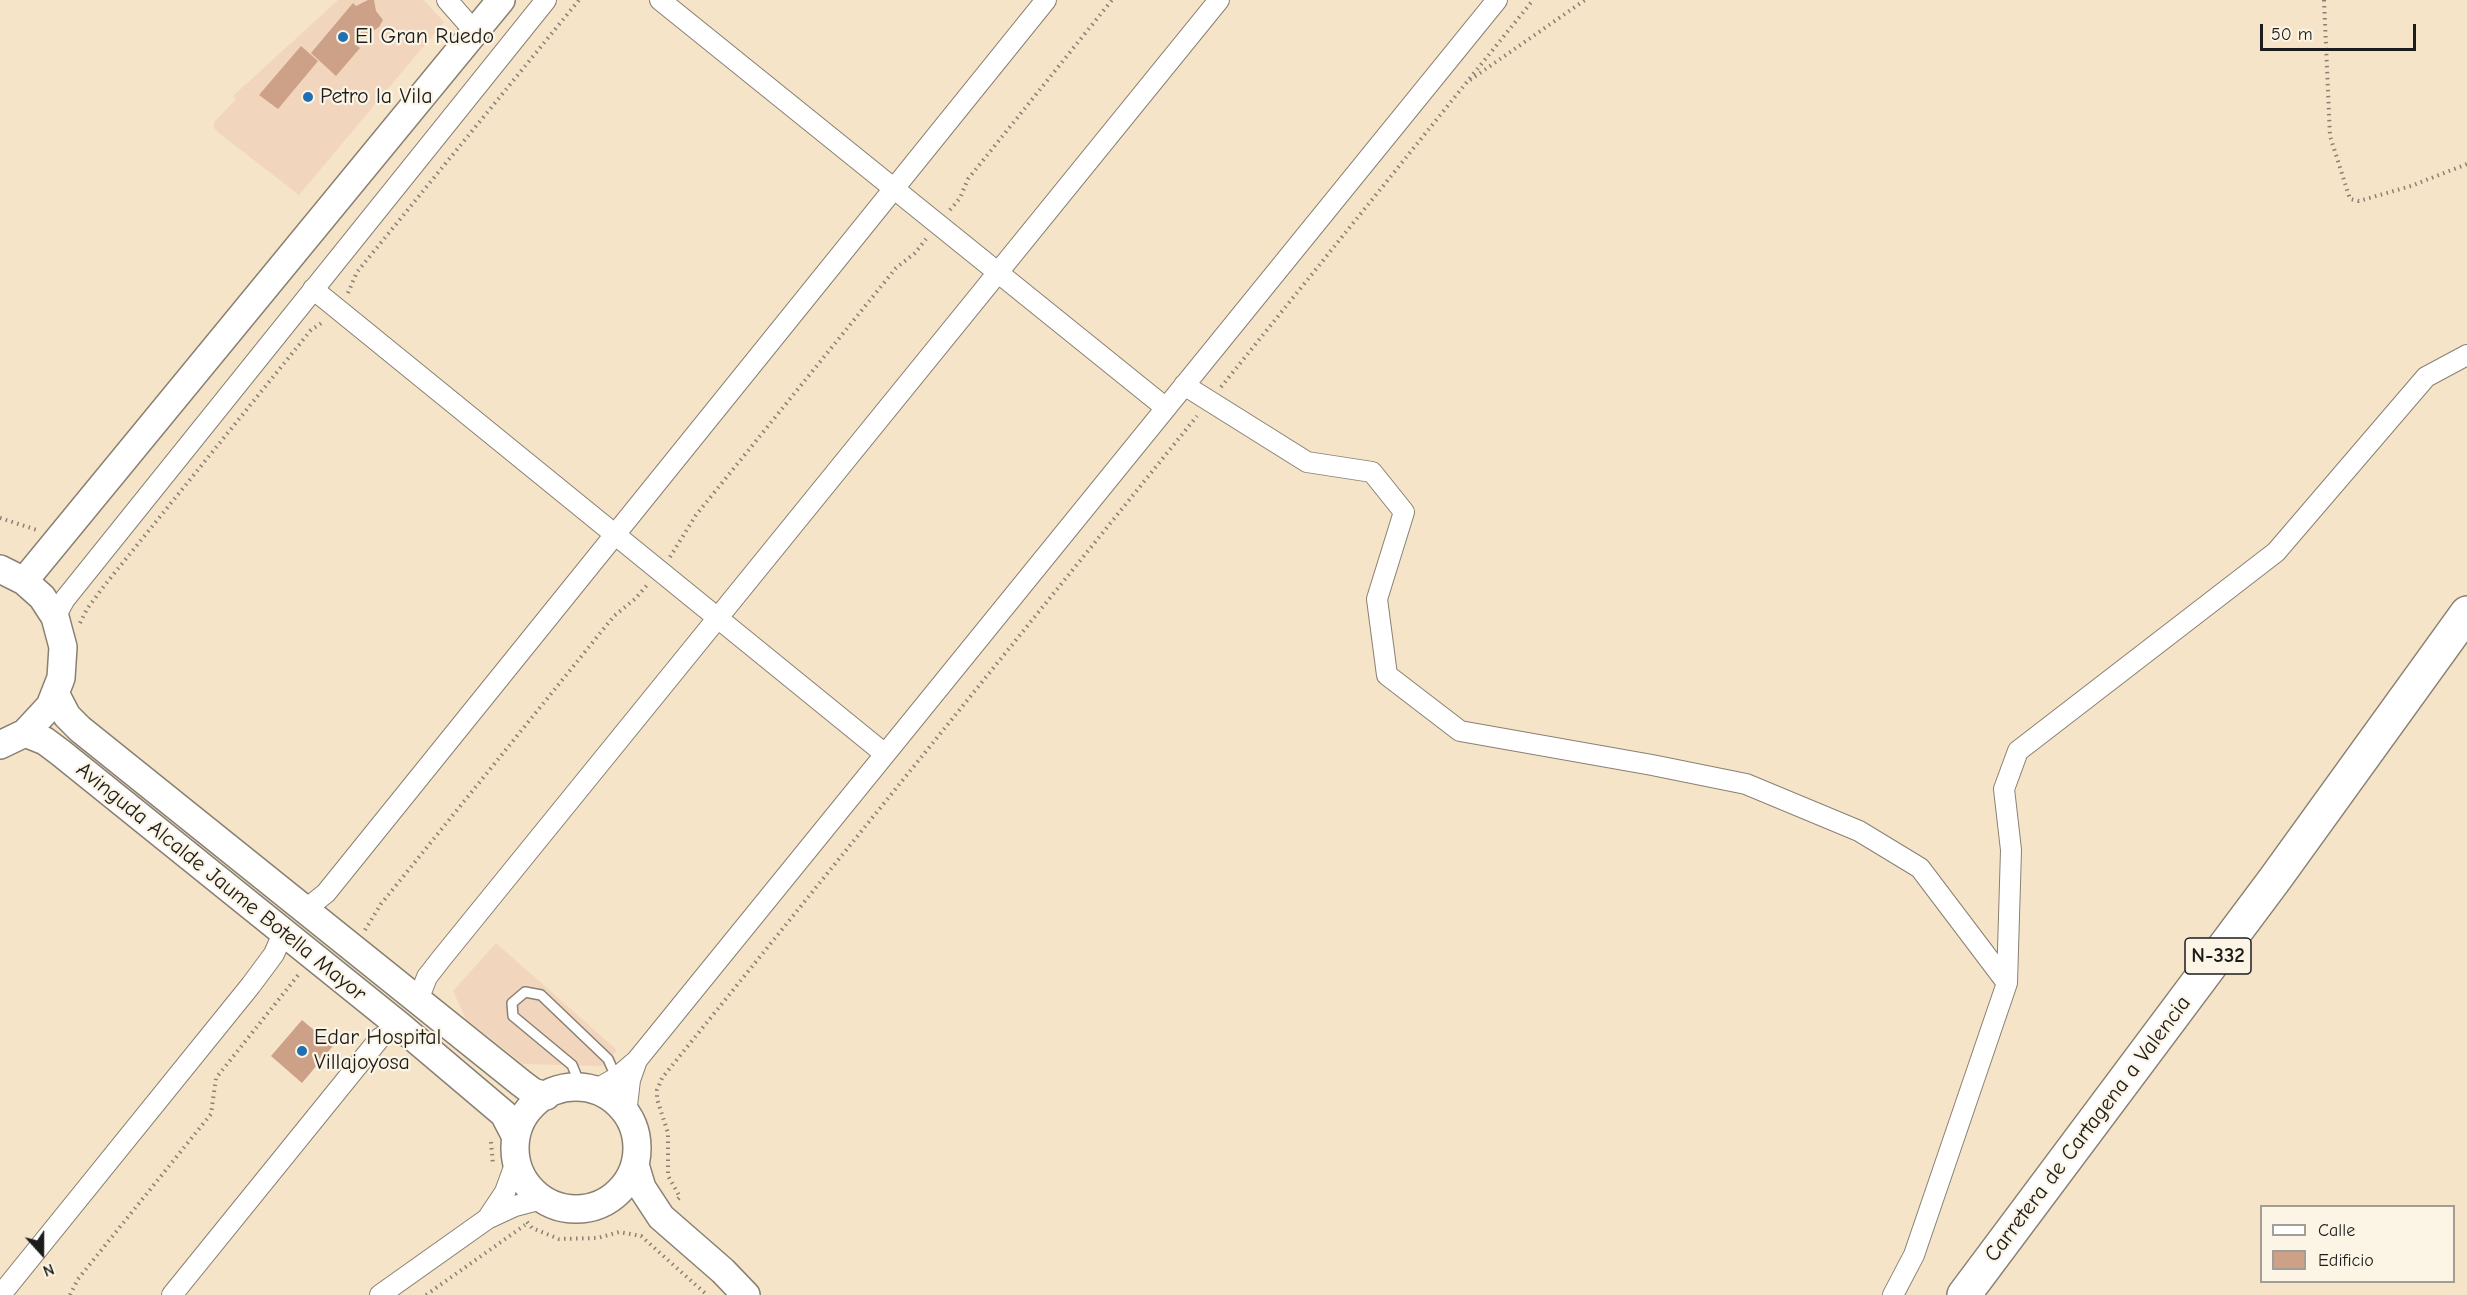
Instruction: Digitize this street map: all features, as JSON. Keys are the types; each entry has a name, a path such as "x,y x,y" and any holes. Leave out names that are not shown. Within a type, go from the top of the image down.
{"highway":[{"name":"Carretera de Cartagena a Valencia","path":"1964,1295 2268,888 2467,613"}],"street":[{"path":"447,0 476,32"},
{"path":"67,622 42,597 12,575 501,0"},
{"path":"0,745 25,734 42,717 56,695 61,678 67,622 65,599 546,0"},
{"path":"660,0 1166,408"},
{"path":"306,909 326,893 1046,0"},
{"path":"418,1000 427,977 1220,0"},
{"path":"587,1090 616,1078 637,1060 1497,0"},
{"path":"312,289 885,754"},
{"path":"1893,1295 1914,1255 2007,983 2011,850 2004,789 2019,750 2276,552 2426,377 2467,355"},
{"path":"1184,386 1307,462 1372,472 1404,512 1377,599 1387,675 1460,731 1746,784 1859,831 1920,868 2007,983"},
{"name":"Avinguda Alcalde Jaume Botella Mayor","path":"56,695 67,716 80,729 521,1083 533,1092 546,1096"},
{"name":"Avinguda Alcalde Jaume Botella Mayor","path":"25,734 45,741 62,753 400,1026 504,1114 516,1148"},
{"path":"3,1292 251,985 274,954 284,931"},
{"path":"172,1295 380,1038 400,1026"},
{"path":"626,1114 630,1080 637,1060"},
{"path":"487,1219 505,1192 523,1116 531,1106 546,1096 565,1090 587,1090 604,1095 618,1104 634,1125 636,1168 642,1188 662,1218 723,1271 746,1295"},
{"path":"516,1148 526,1185 545,1201"},
{"path":"603,1203 618,1193 636,1168"},
{"path":"380,1295 487,1219 515,1206 534,1201 579,1208 603,1203 636,1208 662,1218"}],"lane":[{"path":"587,1090 572,1065 513,1016 512,1003 525,992 541,995 608,1059 616,1078"}],"path":[{"path":"67,622 87,609 311,330 320,326 336,308 348,293 357,272 579,0"},
{"path":"351,947 374,919 381,904 614,616 635,599 659,570 681,542 696,515 896,268 915,253 960,198 968,179 1112,0"},
{"path":"645,1240 680,1197 668,1176 668,1133 657,1090 662,1078 1533,0"},
{"path":"1437,76 1455,86 1465,84 1585,0"},
{"path":"2324,0 2330,136 2350,199 2359,201 2411,186 2467,164"},
{"path":"0,518 34,528"},
{"path":"70,1295 78,1279 211,1114 216,1078 300,973"},
{"path":"426,1295 528,1223"}],"shaded area":[{"name":"Petro la Vila","path":"338,0 424,0 444,22 299,195 220,134 214,128 214,122 236,99 233,96"},
{"path":"496,943 617,1050 602,1066 523,1064 466,1019 453,991"}],"building":[{"name":"El Gran Ruedo","path":"368,0 374,0 376,11 383,20 379,27 354,44 360,48 336,76 311,53 353,3 356,6"},
{"path":"301,46 318,61 278,109 259,95"},
{"name":"Edar Hospital Villajoyosa","path":"302,1020 333,1046 302,1083 271,1056"}],"place":[{"name":"El Gran Ruedo","path":"343,37"},
{"name":"Petro la Vila","path":"308,97"},
{"name":"Edar Hospital Villajoyosa","path":"302,1051"}]}
